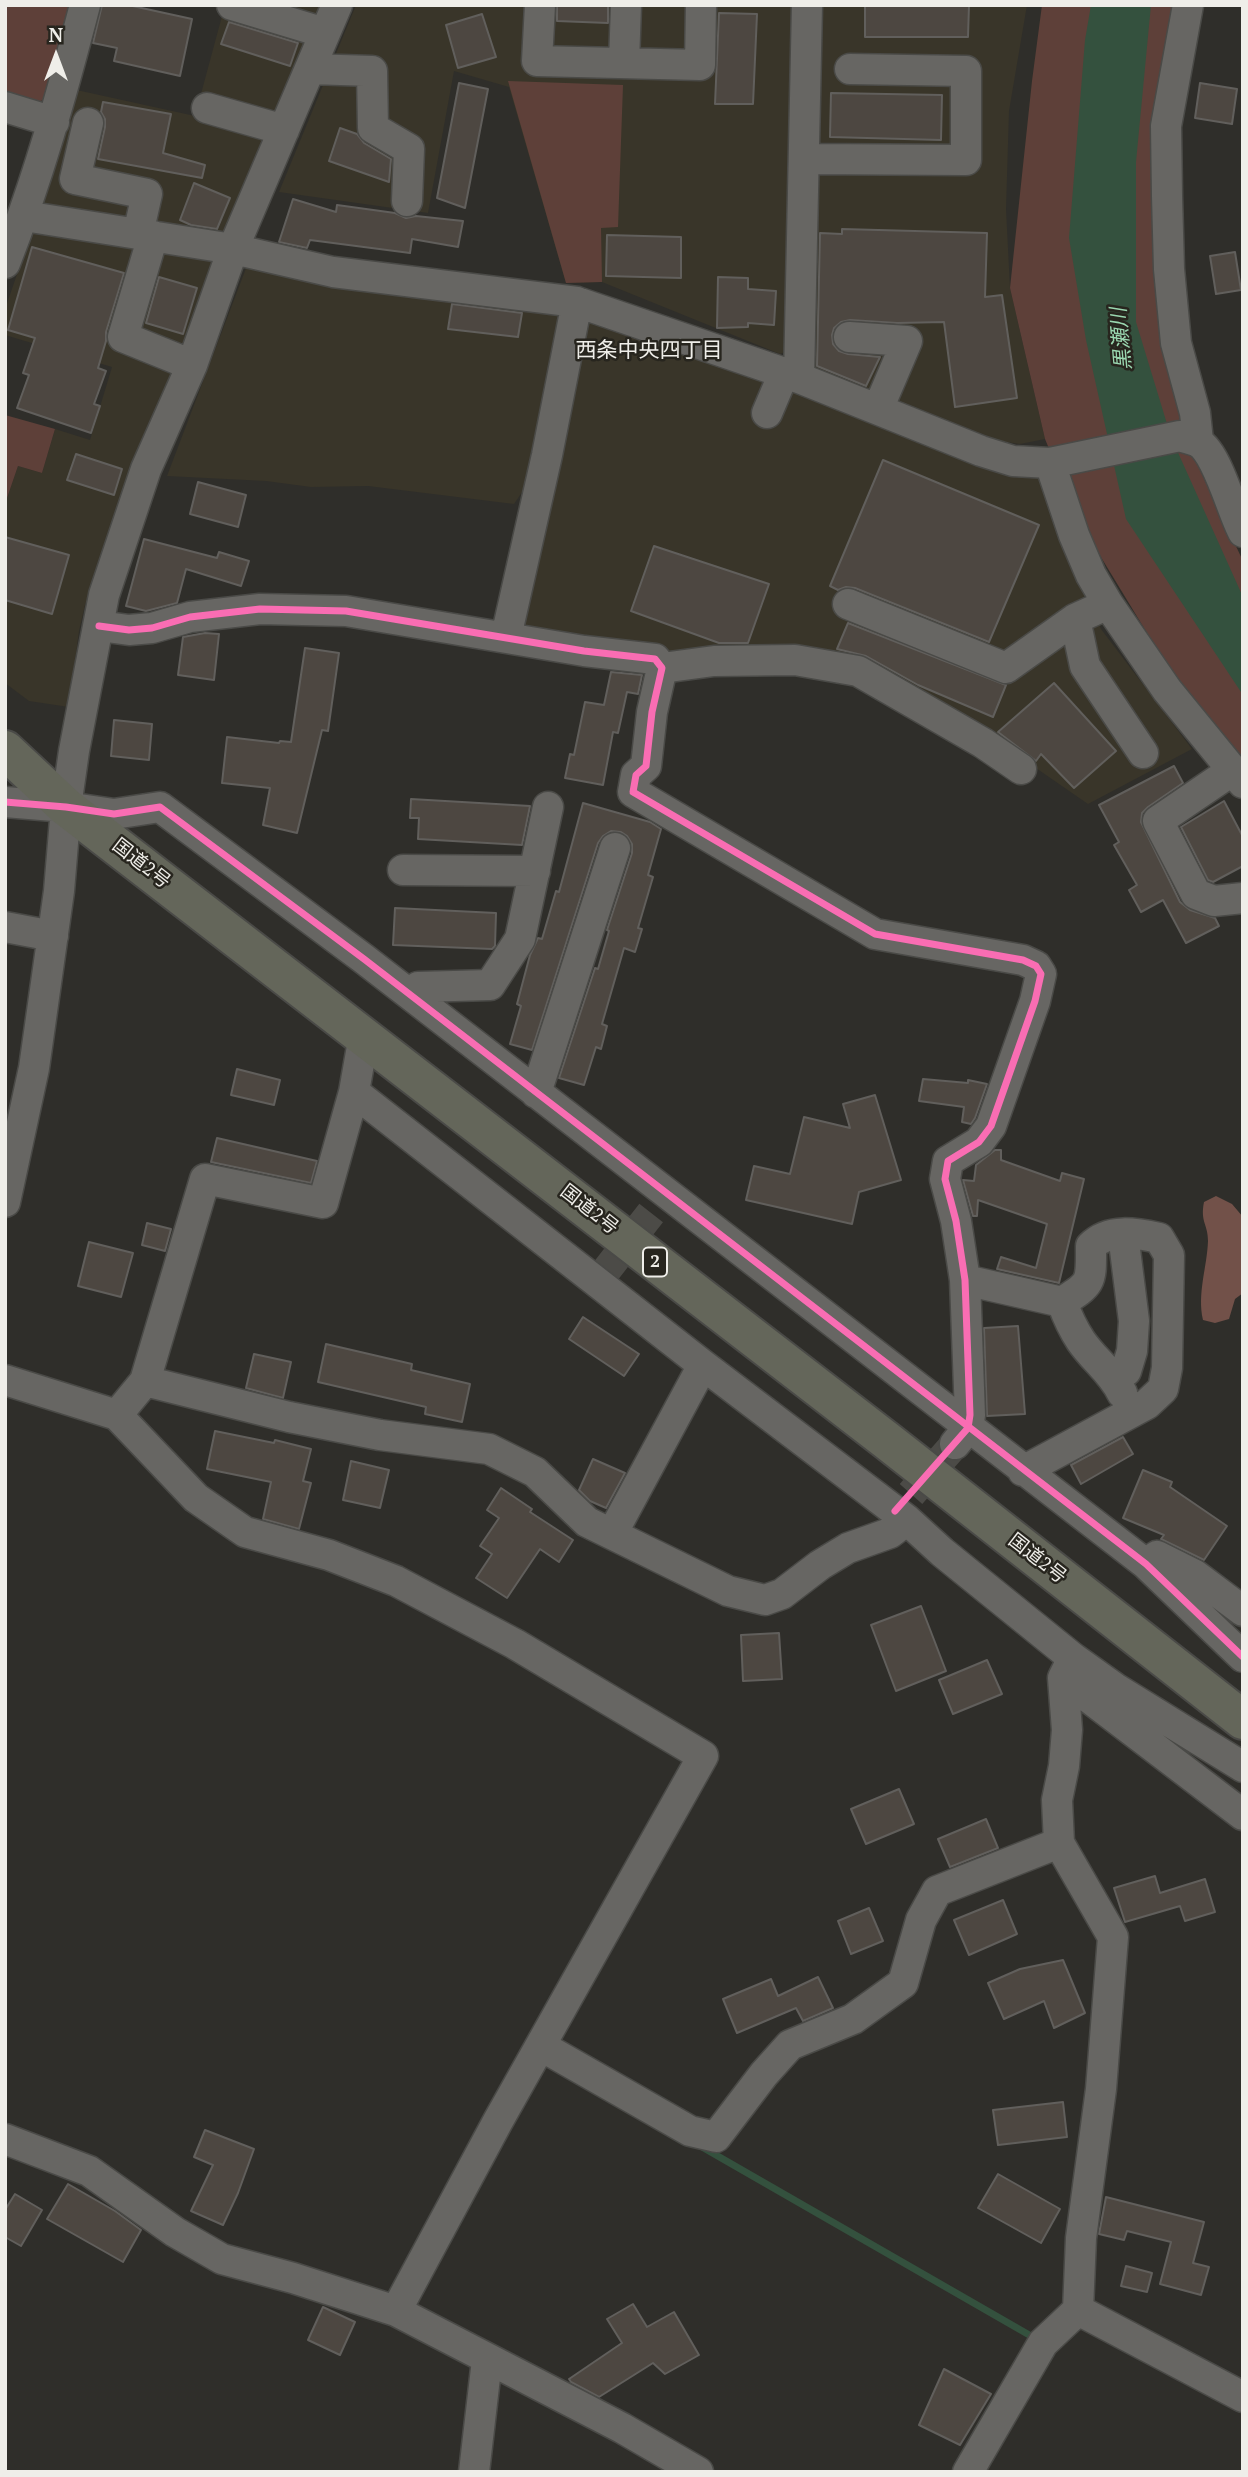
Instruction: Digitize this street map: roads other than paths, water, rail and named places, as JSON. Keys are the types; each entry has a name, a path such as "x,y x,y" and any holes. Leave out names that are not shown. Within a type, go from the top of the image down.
{"highway":[{"name":"国道2号","path":"5,750 66,807 364,1035 1243,1720"}],"street":[{"path":"5,263 24,216 54,122 85,5"},
{"path":"232,5 325,33"},
{"path":"5,1202 14,1121 34,1068 53,936 74,751 104,594 146,469 192,365 233,249 337,5"},
{"path":"540,5 537,61 700,65 701,5"},
{"path":"624,63 626,5"},
{"path":"767,413 792,375 804,159 807,5"},
{"path":"1188,5 1166,126 1170,269 1176,343 1195,413 1189,439"},
{"path":"310,69 372,71 373,128 409,149 407,201"},
{"path":"804,159 966,160 966,71 850,69"},
{"path":"5,107 54,122"},
{"path":"207,108 284,130"},
{"path":"88,123 75,179 147,194 146,235 123,337 192,365"},
{"path":"24,216 233,249 332,272 577,302 621,324 792,375 981,451 1013,461 1049,463 1189,439 1214,458 1243,532"},
{"path":"506,637 547,455 577,302"},
{"path":"849,337 907,341 878,410"},
{"path":"1049,463 1074,535 1091,575 1108,604 1167,690 1238,777 1158,821 1196,894 1214,901 1243,898"},
{"path":"848,604 1006,668 1075,619 1108,604"},
{"path":"99,626 129,630 152,628 190,617 260,609 321,610 371,614 584,651 655,659 662,668"},
{"path":"1075,619 1085,666 1143,753"},
{"path":"662,668 714,661 795,660 858,671 983,743 1021,769"},
{"path":"662,668 652,712 646,766 636,775 633,792 875,934 1023,960 1036,966 1041,974 1035,1001 991,1126 979,1142 947,1161 945,1179 956,1221 965,1280 970,1415 962,1436"},
{"path":"5,802 114,814 160,807 364,959 536,1093 661,1200 962,1436 1023,1471 1146,1564 1243,1657"},
{"path":"418,987 490,985 520,939 548,807"},
{"path":"536,1093 615,848"},
{"path":"403,870 535,871"},
{"path":"5,926 53,936"},
{"path":"117,1415 145,1381 205,1179 323,1203 354,1092 364,1035"},
{"path":"354,1092 601,1277 703,1365 905,1508 942,1552 1068,1668 1243,1815"},
{"path":"965,1280 1062,1301 1085,1287 1092,1272 1091,1247 1097,1240 1111,1234 1140,1234 1159,1238 1168,1255 1167,1368 1163,1388 1147,1404 1023,1471"},
{"path":"1114,1376 1126,1371 1132,1350 1134,1321 1123,1234"},
{"path":"1062,1301 1082,1342 1114,1376 1124,1396 1121,1417"},
{"path":"612,1534 703,1365"},
{"path":"5,1380 117,1415 196,1498 245,1532 329,1555 396,1581 515,1644 703,1756 634,1875 396,2311"},
{"path":"145,1381 289,1417 380,1435 489,1449 535,1472 587,1522 728,1591 765,1600 782,1594 848,1548 890,1533 905,1508"},
{"path":"1146,1564 1157,1556 1195,1575 1243,1611"},
{"path":"1068,1668 1115,1688 1243,1767"},
{"path":"968,2472 1043,2343 1077,2310 1081,2238 1101,2089 1113,1937 1059,1843 1057,1800 1064,1766 1068,1668"},
{"path":"541,2046 690,2131 716,2137 790,2045 853,2019 903,1983 921,1920 937,1891 1059,1843"},
{"path":"5,2139 89,2171 175,2232 222,2259 293,2278 396,2311 486,2360 622,2428 698,2472"},
{"path":"1077,2310 1243,2397"},
{"path":"474,2472 486,2360"}],"water":[{"name":"黒瀬川","path":"1091,5 1151,5 1136,162 1136,322 1171,437 1243,597 1243,695 1126,519 1086,340 1069,238 1085,40"}],"waterway":[{"path":"702,2147 1038,2340"}],"tunnel":[{"path":"605,1272 655,1208"},
{"path":"911,1494 955,1444"}],"district":[{"name":"西条中央四丁目","path":"649,351"}]}
